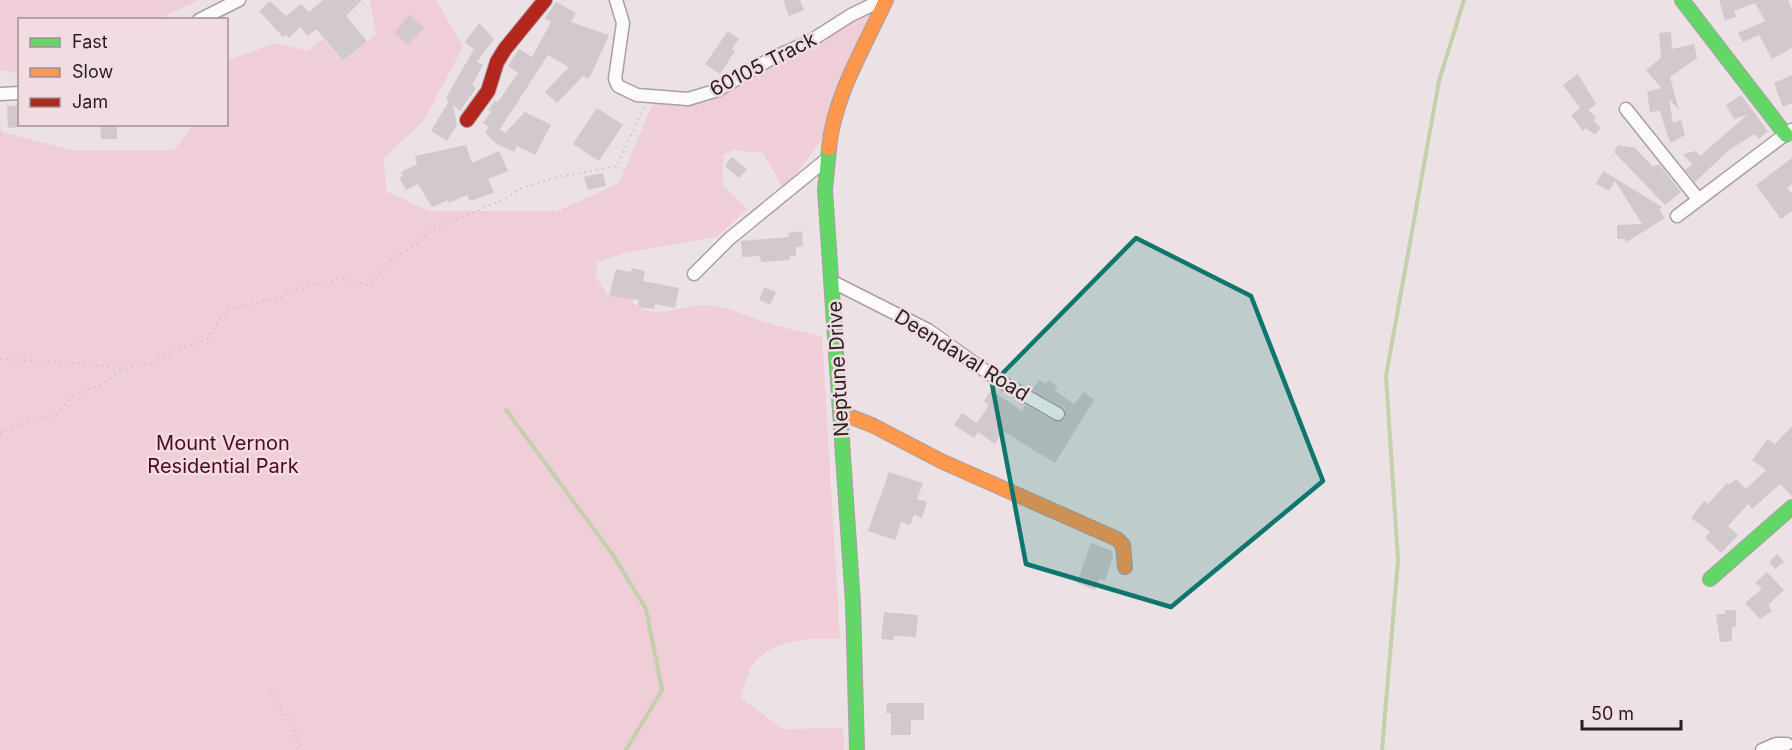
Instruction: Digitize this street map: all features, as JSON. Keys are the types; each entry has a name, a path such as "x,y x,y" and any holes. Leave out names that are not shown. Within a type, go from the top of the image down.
{"street":[{"path":"203,18 239,0"},
{"path":"467,120 488,91 497,62 545,0"},
{"name":"60105 Track","path":"616,0 622,23 615,79 621,89 647,96 688,99 718,90 772,58 807,43 850,15 884,0"},
{"name":"Neptune Drive","path":"857,750 853,603 825,190 830,135 846,89 884,0"},
{"path":"1677,216 1789,132 1682,0"},
{"path":"0,94 18,93"},
{"path":"1626,109 1698,199"},
{"path":"694,274 729,239 827,159"},
{"name":"Deendaval Road","path":"833,282 928,330 999,380 1058,414"},
{"path":"841,413 872,425 941,461 1117,539 1123,545 1125,567"},
{"path":"1710,579 1792,507"},
{"path":"1762,750 1776,744 1787,744"}],"path":[{"path":"0,360 80,363 123,369 153,363 160,356 165,358 174,351 207,340 221,318 230,309 283,297 293,290 343,278 366,285 377,278 392,258 417,244 429,231 504,199 522,188 553,178 617,166 640,120 647,96"},
{"path":"0,433 26,425 40,416 55,416 72,396 99,386 123,369"},
{"path":"271,693 293,727 300,750"}],"highlighted area":[{"path":"1136,238 1251,296 1323,481 1171,607 1026,564 992,384"}],"green space":[{"path":"0,0 199,0 161,18 18,18 18,74 0,70"},
{"name":"Mount Vernon Residential Park","path":"370,0 436,0 463,47 424,120 384,158 386,191 429,211 558,211 619,183 653,104 707,102 777,60 871,10 821,141 784,189 763,153 734,150 723,155 723,186 747,209 717,237 625,253 597,262 596,277 606,294 633,299 633,303 650,311 668,311 696,305 719,306 774,325 822,336 840,639 804,640 780,645 770,650 752,666 741,698 783,729 843,728 844,750 0,750 0,125 2,132 71,150 174,150 193,126 228,126 228,60 276,43 308,51 323,39 343,62 376,34"}],"building":[{"path":"323,0 362,0 346,16 367,41 343,61 316,29 308,36 300,27 289,38 286,35 283,37 259,11 270,1 286,16 301,4 309,12"},
{"path":"783,0 800,0 804,10 789,16"},
{"path":"1719,0 1788,0 1792,10 1792,48 1772,59 1759,35 1743,42 1738,33 1765,21 1755,3 1734,11 1736,17 1725,20"},
{"path":"556,2 576,13 571,22 609,35 589,79 583,76 557,103 545,92 569,67 548,55 500,129 505,133 525,112 551,125 535,155 517,146 514,152 497,144 485,133 489,127 483,123 491,112 488,110 495,100 498,102 518,73 508,66 519,49 532,57 551,22 545,18"},
{"path":"410,15 424,28 408,45 394,32"},
{"path":"479,23 494,39 477,62 483,65 472,85 476,88 460,111 453,105 457,125 447,141 431,131 449,101 446,98 474,49 465,42"},
{"path":"728,31 739,39 732,49 735,51 720,74 705,64"},
{"path":"1671,32 1672,49 1694,44 1697,58 1670,77 1679,110 1669,99 1673,123 1681,120 1685,135 1670,143 1660,111 1650,112 1647,92 1661,88 1646,70 1661,58 1659,33"},
{"path":"1578,74 1596,104 1588,110 1596,117 1593,120 1601,128 1595,135 1586,128 1583,131 1571,115 1580,108 1563,85"},
{"path":"1792,75 1792,103 1783,107 1774,83"},
{"path":"1741,95 1768,131 1759,139 1754,134 1728,151 1695,182 1685,170 1692,164 1683,154 1696,151 1700,156 1748,114 1734,119 1726,105"},
{"path":"18,105 18,126 20,127 8,128 7,106"},
{"path":"597,108 623,125 599,161 573,144"},
{"path":"100,126 117,126 117,139 101,139"},
{"path":"466,145 472,163 499,151 508,171 488,179 494,193 470,201 467,195 432,207 418,184 406,190 399,177 403,176 401,172 417,164 415,156"},
{"path":"1618,145 1635,148 1653,167 1659,164 1681,192 1665,205 1614,152"},
{"path":"732,157 747,169 739,178 725,166"},
{"path":"1792,158 1792,184 1787,188 1792,194 1792,211 1781,219 1756,185"},
{"path":"1603,171 1662,207 1659,209 1665,218 1625,243 1625,239 1617,239 1617,225 1642,224 1615,181 1609,191 1596,184"},
{"path":"603,173 606,186 588,190 584,177"},
{"path":"802,231 803,246 796,247 796,256 790,256 790,260 761,262 760,256 742,257 741,241 789,237 788,233"},
{"path":"632,268 645,271 643,281 679,288 675,308 655,304 654,309 638,307 639,300 609,296 616,269 631,272"},
{"path":"764,287 776,292 770,305 759,300"},
{"path":"1039,380 1046,384 1048,380 1058,387 1055,391 1074,404 1084,392 1094,400 1055,463 1003,431 995,444 978,432 974,438 954,425 962,413 977,423 989,405 984,401 991,390 1022,411 1025,405 1054,421 1062,421 1065,418 1065,409 1032,390"},
{"path":"1792,426 1792,496 1780,484 1752,509 1748,504 1728,526 1738,535 1721,553 1705,538 1710,532 1691,518 1704,501 1708,504 1727,483 1729,485 1736,479 1746,489 1766,470 1752,460 1768,439 1775,444"},
{"path":"889,472 923,483 917,499 927,502 922,518 914,515 910,525 901,522 895,540 868,531"},
{"path":"1091,543 1112,551 1113,557 1105,581 1099,579 1095,590 1077,583"},
{"path":"1777,554 1784,562 1775,569 1769,562"},
{"path":"1767,572 1784,590 1768,605 1772,611 1760,619 1745,603 1762,589 1755,583"},
{"path":"1725,610 1736,610 1736,624 1732,627 1732,641 1720,642 1716,614 1725,614"},
{"path":"884,612 918,615 916,637 894,636 893,640 881,639"},
{"path":"887,703 924,703 924,720 911,720 911,735 891,735 891,713 886,713"}],"waterway":[{"path":"1382,750 1398,560 1386,376 1439,81 1464,0"},
{"path":"506,410 613,555 646,609 662,690 626,750"}],"traffic: fast":[{"path":"1682,0 1786,135"},
{"path":"829,149 825,190 853,603 857,750"},
{"path":"1710,579 1792,507"}],"traffic: slow":[{"path":"829,149 843,92 886,0"},
{"path":"841,413 872,425 941,461 1117,539 1123,545 1125,567"}],"traffic: jam":[{"path":"467,120 488,91 497,62 505,49 545,0"}]}
